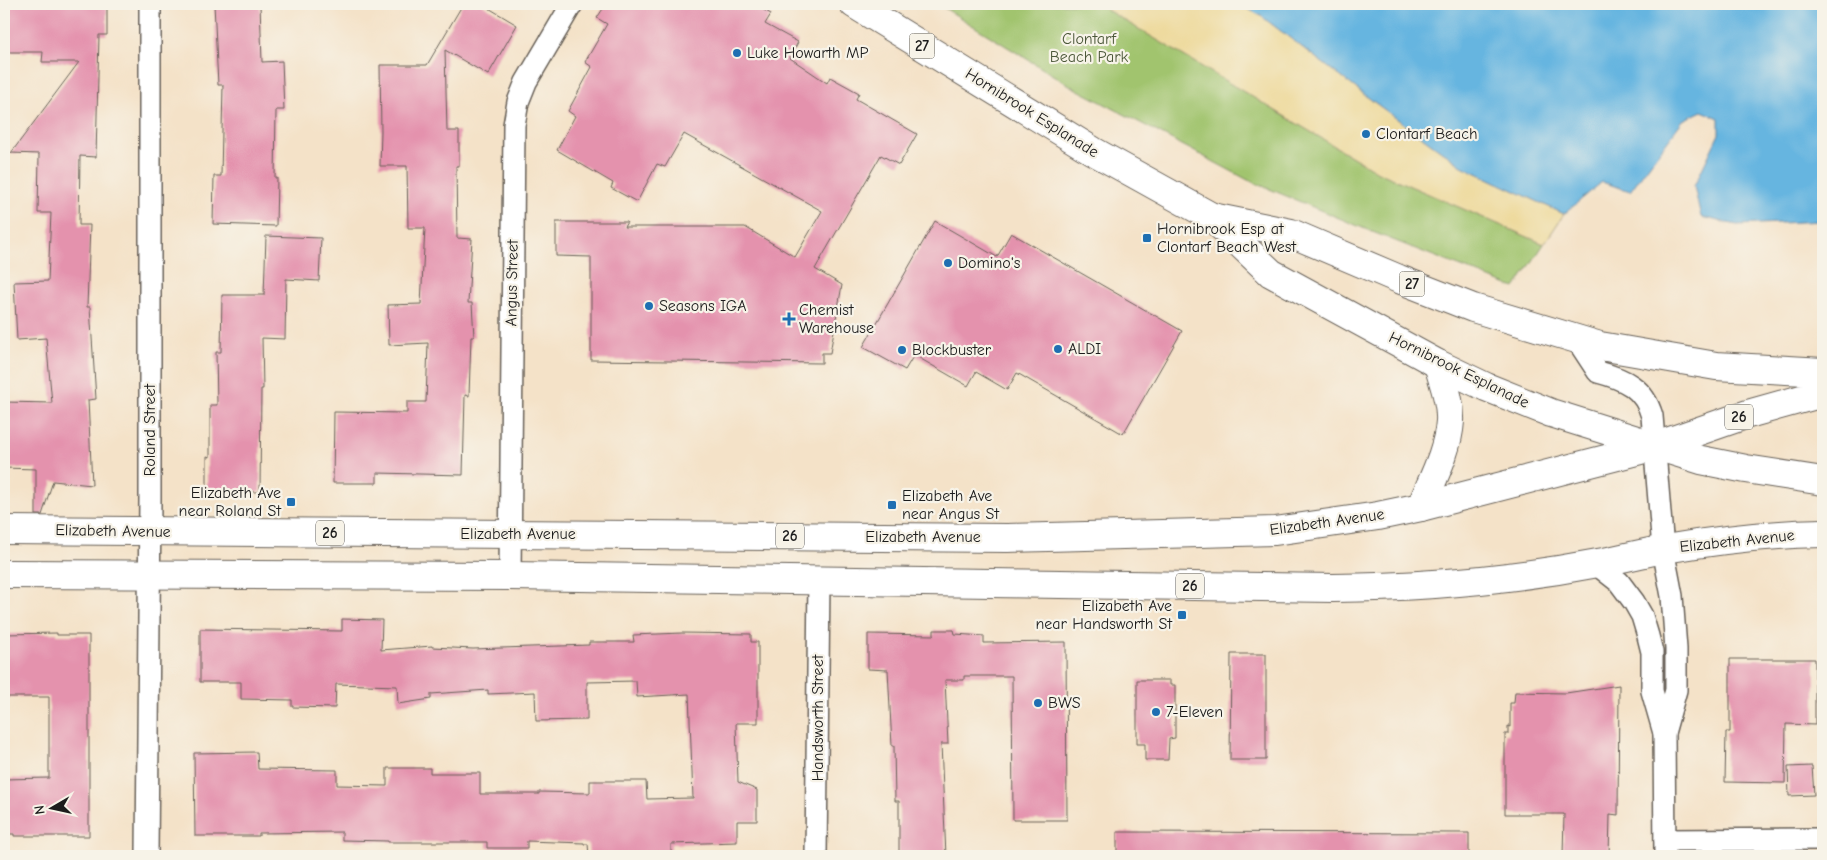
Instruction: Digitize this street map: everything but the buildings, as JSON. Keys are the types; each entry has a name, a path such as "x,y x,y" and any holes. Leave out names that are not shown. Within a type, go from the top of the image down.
{"main road":[{"name":"Hornibrook Esplanade","path":"854,4 1093,151 1212,217 1272,272 1438,364 1486,387 1551,413 1700,460 1823,481"},
{"name":"Hornibrook Esplanade","path":"1212,217 1291,232 1473,308 1600,346 1716,366 1823,372"},
{"path":"1421,507 1442,456 1447,441 1450,421 1448,398 1438,364"},
{"name":"Elizabeth Avenue","path":"4,530 1070,537 1275,531 1378,516 1421,507 1656,446 1748,414 1823,393"},
{"name":"Elizabeth Avenue","path":"4,574 510,576 1333,588 1390,587 1501,578 1596,564 1663,549 1762,536 1823,533"}],"street":[{"name":"Roland Street","path":"147,856 150,4"},
{"name":"Angus Street","path":"510,576 514,125 518,102 526,82 572,4"},
{"path":"1577,340 1598,372 1614,376 1640,392 1649,404 1652,416 1656,446 1663,549 1672,596 1676,649 1676,690 1664,733"},
{"path":"1596,564 1619,582 1634,602 1642,616 1652,652 1652,691 1664,733 1665,848 1823,839"},
{"name":"Handsworth Street","path":"816,856 819,580"}],"green space":[{"name":"Clontarf Beach Park","path":"938,4 1097,4 1378,172 1544,244 1515,288 1370,231 1248,180 1069,85"}],"sand":[{"name":"Clontarf Beach","path":"1097,4 1239,4 1261,16 1462,166 1564,214 1544,244 1378,172"}],"water":[{"path":"1239,4 1823,4 1823,221 1737,225 1701,217 1694,186 1719,134 1719,118 1702,111 1683,120 1630,191 1602,182 1564,214 1462,166 1261,16"}],"place":[{"name":"Luke Howarth MP","path":"737,53"},
{"name":"Clontarf Beach","path":"1366,134"},
{"name":"Hornibrook Esp at Clontarf Beach West","path":"1147,238"},
{"name":"Domino's","path":"948,263"},
{"name":"Seasons IGA","path":"649,306"},
{"name":"Chemist Warehouse","path":"789,319"},
{"name":"ALDI","path":"1058,349"},
{"name":"Blockbuster","path":"902,350"},
{"name":"Elizabeth Ave near Roland St","path":"291,502"},
{"name":"Elizabeth Ave near Angus St","path":"892,505"},
{"name":"Elizabeth Ave near Handsworth St","path":"1182,615"},
{"name":"BWS","path":"1038,703"},
{"name":"7-Eleven","path":"1156,712"}]}
